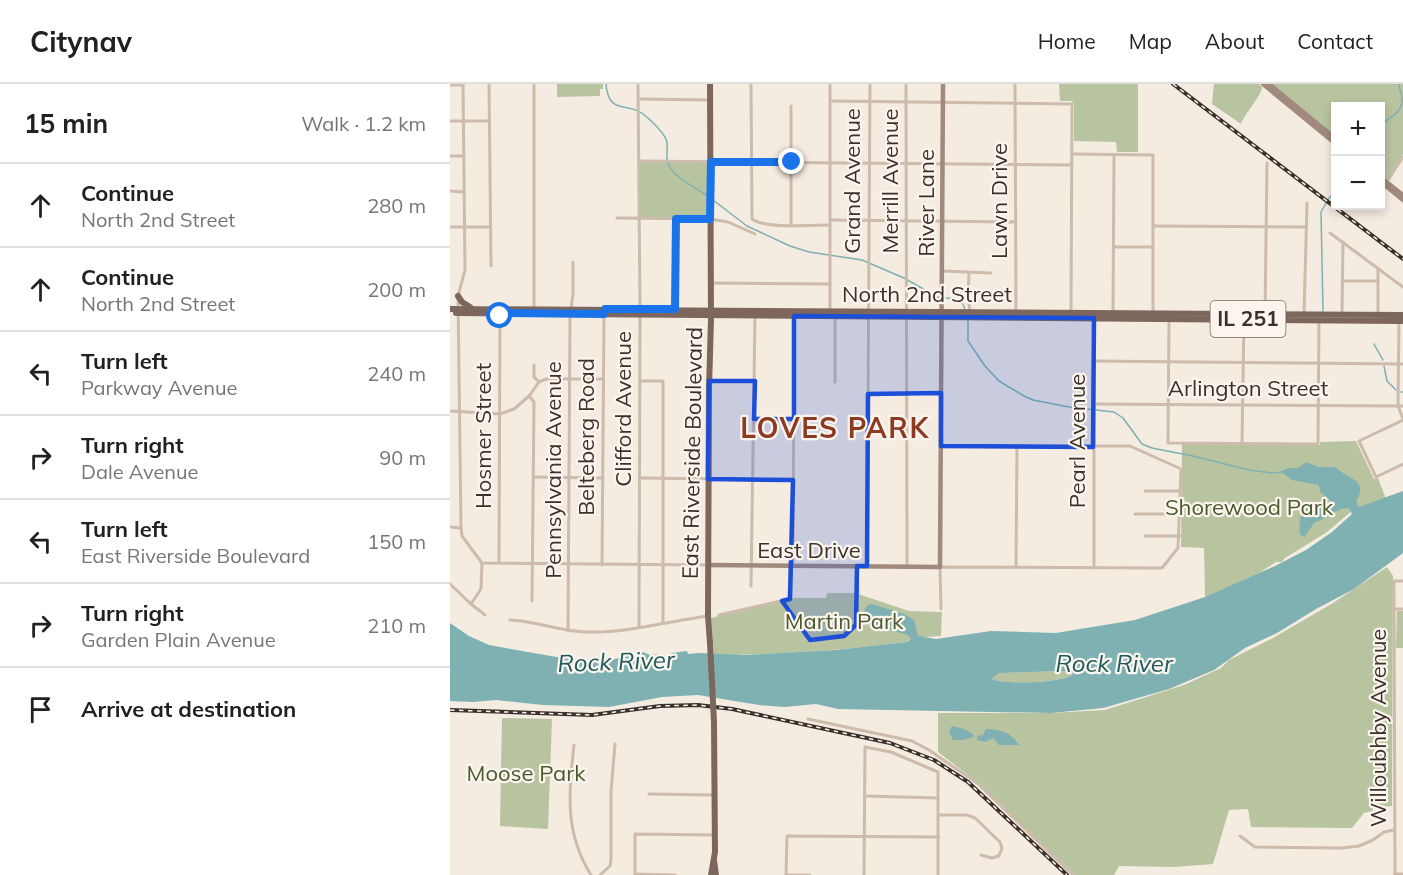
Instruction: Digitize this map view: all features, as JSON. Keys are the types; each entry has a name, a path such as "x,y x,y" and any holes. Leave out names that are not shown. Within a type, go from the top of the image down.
{"main road":[{"name":"East Riverside Boulevard","path":"710,84 711,313 708,616 716,795 714,860"},
{"path":"458,296 462,302 474,308"},
{"name":"North 2nd Street","path":"454,311 474,308 500,311"},
{"name":"North 2nd Street","path":"664,312 675,309 711,313"},
{"name":"North 2nd Street","path":"454,311 1402,319"},
{"path":"711,875 714,860"},
{"path":"714,860 716,875"}],"street":[{"path":"489,84 491,266"},
{"path":"534,84 534,311"},
{"name":"Clifford Avenue","path":"638,84 639,626"},
{"path":"751,84 751,211 753,220 760,223 830,225"},
{"path":"830,84 830,284 832,314 835,320 835,382"},
{"name":"Grand Avenue","path":"867,566 870,84"},
{"name":"Merrill Avenue","path":"906,84 907,566"},
{"name":"River Lane","path":"941,609 943,84"},
{"name":"Lawn Drive","path":"1015,84 1016,315"},
{"path":"1263,84 1283,98"},
{"path":"1269,84 1331,139"},
{"path":"450,86 463,85 465,270 454,311 461,528 462,536 482,562 481,589 471,604"},
{"path":"639,99 710,100"},
{"path":"830,101 1072,104 1071,315"},
{"path":"791,106 791,225"},
{"path":"450,121 489,121"},
{"path":"1072,154 1153,155 1153,316"},
{"path":"1113,316 1114,155"},
{"path":"450,156 464,156"},
{"path":"1385,179 1403,157"},
{"path":"639,161 1072,165"},
{"path":"1265,317 1267,163"},
{"path":"1385,183 1403,198"},
{"path":"450,191 464,192"},
{"path":"1304,317 1307,203"},
{"path":"617,218 710,219 728,222 755,234"},
{"path":"675,309 676,219"},
{"path":"830,219 1015,222"},
{"path":"1153,226 1305,227"},
{"path":"450,227 489,227"},
{"path":"1330,233 1403,287"},
{"path":"1342,318 1343,242"},
{"path":"1114,247 1153,247"},
{"name":"Pennsylvania Avenue","path":"568,632 570,311 573,294 573,262"},
{"path":"1378,268 1379,318"},
{"path":"943,271 991,273"},
{"path":"967,314 969,273"},
{"path":"1342,281 1378,281"},
{"path":"711,283 830,284"},
{"name":"Hosmer Street","path":"500,311 500,563"},
{"name":"Belteberg Road","path":"602,565 604,312"},
{"path":"751,586 755,313"},
{"path":"719,615 790,598 794,314"},
{"name":"Pearl Avenue","path":"1094,316 1092,412 1094,568"},
{"path":"1169,316 1168,443 1318,444 1319,317"},
{"path":"1242,443 1244,317"},
{"path":"1402,319 1401,406 1403,420 1359,441 1376,477 1403,464"},
{"path":"1093,361 1401,364"},
{"path":"534,365 534,377 538,382"},
{"path":"450,411 500,414 514,409 529,396 538,382 546,379 603,380"},
{"path":"640,381 663,381 663,622"},
{"path":"709,381 755,381"},
{"path":"868,394 941,393"},
{"path":"529,396 534,402 532,601"},
{"name":"Arlington Street","path":"1093,405 1169,403 1401,406"},
{"path":"754,419 794,419"},
{"path":"941,446 1130,446 1180,469 1180,536 1146,536"},
{"path":"1016,567 1017,446"},
{"path":"534,477 603,478"},
{"path":"640,478 793,480"},
{"path":"1145,491 1180,491"},
{"path":"1135,514 1180,514"},
{"path":"450,527 461,528"},
{"name":"East Drive","path":"482,562 602,565 1162,568 1179,548 1180,536"},
{"path":"782,601 810,640 844,636 851,632 857,619 857,566"},
{"name":"Willoubhby Avenue","path":"1395,875 1394,581 1403,581"},
{"path":"450,584 485,615"},
{"path":"1394,609 1403,609"},
{"path":"510,620 568,632 598,632 708,616"},
{"path":"808,718 912,741 929,750 977,783 1074,875"},
{"path":"600,875 610,866 611,859 611,791 615,744"},
{"path":"574,745 570,825 577,850 591,875"},
{"path":"864,875 865,747 891,752 938,772 938,875"},
{"path":"649,794 716,795"},
{"path":"864,796 939,798"},
{"path":"939,815 967,815 975,818 1000,842 1002,848 999,856 992,858 981,855"},
{"path":"1240,836 1256,847 1342,848 1359,846 1374,840 1384,832 1394,830"},
{"path":"675,875 635,874 635,834 715,835"},
{"path":"810,875 786,875 787,836 939,837"},
{"path":"1395,875 1403,874"}],"highlighted area":[{"path":"794,316 1094,318 1093,447 941,446 941,393 868,394 867,566 857,566 856,625 844,636 810,640 782,601 790,599 793,480 708,479 709,381 755,381 754,419 794,419"}],"green space":[{"path":"557,84 603,84 603,89 600,89 600,96 557,97"},
{"path":"1059,84 1138,84 1138,152 1117,152 1116,142 1074,141 1074,105 1072,101 1060,101"},
{"path":"1214,84 1259,84 1262,87 1241,124 1212,104"},
{"path":"1270,84 1403,84 1403,154 1387,181 1385,179 1385,102 1331,102 1331,135"},
{"path":"639,161 711,162 710,219 640,218"},
{"name":"Shorewood Park","path":"1356,441 1374,479 1378,478 1386,499 1353,510 1327,532 1282,562 1276,562 1242,584 1205,597 1204,548 1181,547 1182,444 1320,445 1320,442"},
{"path":"1387,567 1393,576 1392,806 1373,808 1373,811 1364,813 1352,828 1251,827 1248,809 1229,810 1213,864 1174,867 1119,866 1114,875 1075,875 972,778 938,752 938,713 1051,713 1105,710 1184,685 1221,668 1229,660 1273,638 1333,603"},
{"name":"Martin Park","path":"827,593 855,593 909,611 942,612 941,636 834,650 714,655 711,618 791,598 826,598"},
{"path":"1397,611 1403,611 1403,648 1396,648"},
{"path":"1065,671 1073,674 1058,679 1034,682 992,679 999,673"},
{"name":"Moose Park","path":"502,718 552,719 548,829 500,826"}],"water":[{"name":"Rock River","path":"1306,462 1318,467 1335,467 1358,484 1360,494 1356,501 1359,507 1403,491 1403,553 1354,589 1277,633 1245,648 1214,670 1169,689 1103,708 1051,713 838,709 816,704 784,707 759,705 698,695 662,697 609,707 543,705 496,700 450,701 450,623 469,636 489,645 562,658 607,661 643,652 650,655 661,654 666,658 672,653 687,651 688,654 744,655 835,650 907,642 911,639 908,635 869,624 864,617 864,612 868,605 872,604 904,614 914,620 918,636 936,639 991,631 1056,633 1135,620 1205,597 1275,566 1306,550 1332,532 1352,514 1349,508 1340,509 1315,522 1304,537 1300,534 1300,518 1306,508 1310,506 1329,510 1332,502 1320,492 1319,485 1292,480 1281,472 1288,468 1298,468","holes":["1065,671 1073,674 1058,679 1034,682 992,679 999,673"]},
{"path":"952,726 964,729 973,734 973,737 953,740 949,731"},
{"path":"986,729 1005,732 1019,745 999,745 993,738 985,742 977,740 977,736 983,735"}],"waterway":[{"path":"606,84 611,101 621,107 641,112 662,133 667,143 668,163 672,170 681,179 709,197"},
{"path":"1385,121 1395,114 1402,104 1399,84"},
{"path":"1323,311 1321,212 1331,196"},
{"path":"713,200 747,226 790,246 809,252 862,260 904,278 939,298"},
{"path":"944,298 958,300 965,310"},
{"path":"968,321 968,341 985,366 999,381 1024,396 1069,407 1114,412 1123,418 1142,444 1152,448 1249,470 1282,472"},
{"path":"1374,344 1383,360"},
{"path":"1384,366 1387,381 1396,390"}],"railway":[{"path":"1173,84 1403,259"},
{"path":"450,710 592,715 660,706 698,705 732,709 890,743 934,760 968,782 1067,875"}],"district":[{"name":"LOVES PARK","path":"835,428"}],"route":[{"path":"500,316 500,313 604,314 605,309 675,309 676,219 710,219 711,162 792,162"}]}
